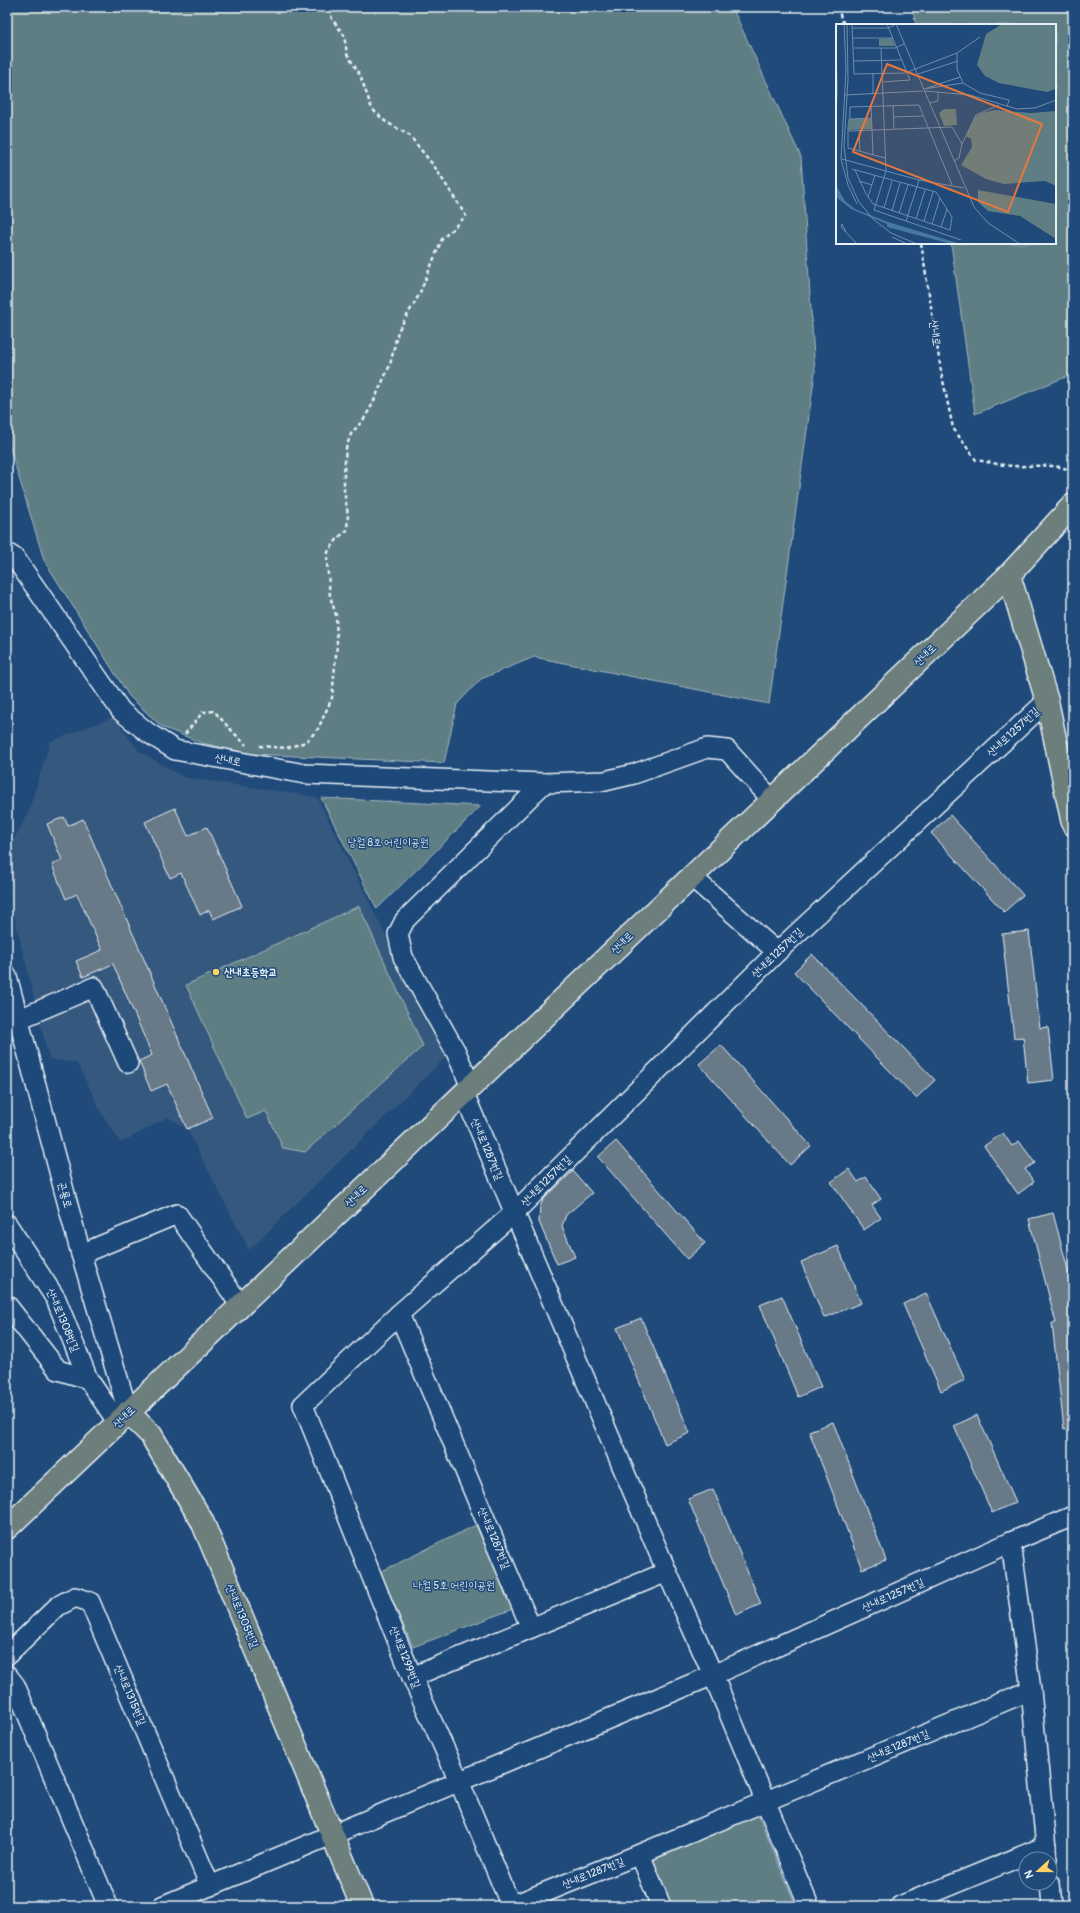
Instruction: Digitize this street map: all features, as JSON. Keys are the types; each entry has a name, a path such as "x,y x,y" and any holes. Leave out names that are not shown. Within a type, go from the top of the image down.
{"main road":[{"name":"산내로","path":"7,1528 1009,575 1073,505"},
{"name":"산내로1257번길","path":"1009,575 1047,701 1073,824"},
{"name":"산내로1305번길","path":"123,1418 151,1435 202,1520 362,1906"}],"street":[{"name":"산내로","path":"7,553 15,558 122,712 147,732 175,750 305,774 544,783 605,781 634,774 707,748 727,750 772,800"},
{"name":"산내로1257번길","path":"514,1213 777,952 1047,701"},
{"path":"471,1087 456,1052 403,957 398,934 405,920 544,783"},
{"path":"692,877 777,952"},
{"name":"곤룡로","path":"7,976 123,1418"},
{"path":"18,1020 94,987 128,1063"},
{"name":"산내로1287번길","path":"471,1087 465,1096 667,1572 713,1675 764,1802 809,1906"},
{"path":"400,1314 514,1213"},
{"path":"81,1254 177,1214 241,1306"},
{"name":"산내로1308번길","path":"7,1224 56,1299 88,1379 123,1418"},
{"path":"7,1305 58,1370 88,1379"},
{"name":"산내로1287번길","path":"400,1314 531,1628"},
{"name":"산내로1299번길","path":"400,1314 303,1405 412,1677 459,1781 511,1906"},
{"name":"산내로1257번길","path":"713,1675 1011,1542 1073,1516"},
{"path":"1011,1542 1031,1690 1047,1851"},
{"path":"412,1677 667,1572"},
{"name":"산내로1315번길","path":"7,1654 58,1606 75,1597 90,1602 210,1886"},
{"path":"7,1675 15,1685 108,1906"},
{"path":"162,1906 713,1675"},
{"name":"산내로1287번길","path":"511,1906 640,1854 1031,1690"},
{"path":"640,1854 661,1906"},
{"path":"900,1906 1018,1863"},
{"path":"1051,1891 1052,1906"}],"path":[{"path":"253,746 286,748 306,742 318,729 332,698 337,644 336,622 330,596 327,562 328,552 338,538 347,530 348,515 344,491 346,448 351,434 364,419 372,405 390,366 398,331 419,295 442,240 466,216 434,166 409,135 386,122 372,109 360,75 347,54 344,35 332,19 328,7"},
{"path":"837,7 844,24"},
{"name":"산내로","path":"921,244 941,371 953,428 976,460 1013,466 1042,466 1073,472"},
{"path":"175,750 186,733 203,712 214,711 232,732 248,746"}],"shaded area":[{"name":"산내초등학교","path":"113,717 139,751 183,777 317,797 446,1057 249,1250 187,1129 168,1117 121,1143 102,1114 77,1063 49,1059 7,887 7,852 28,813 50,742"}],"green space":[{"path":"7,7 732,7 801,157 815,372 769,704 534,657 481,679 457,704 444,763 252,754 202,743 162,727 129,696 44,560 7,438"},
{"path":"912,7 1073,7 1073,374 975,414 951,244 1056,244 1056,24 916,24"},
{"name":"낭월 8호 어린이공원","path":"321,798 481,806 377,909"},
{"path":"359,906 423,1046 305,1152 283,1148 266,1111 247,1119 186,985"},
{"name":"나월 5호 어린이공원","path":"476,1525 513,1609 413,1647 380,1572"},
{"path":"756,1810 796,1906 664,1906 644,1857"}],"building":[{"path":"175,808 188,836 207,827 242,906 213,919 209,910 200,915 181,873 170,878 145,822"},
{"path":"950,815 1023,895 1004,912 931,833"},
{"path":"64,817 68,826 83,819 213,1118 187,1129 167,1084 151,1091 139,1061 152,1055 113,964 83,977 76,961 102,950 77,894 66,899 52,865 62,860 47,824"},
{"path":"1029,931 1040,1028 1048,1027 1054,1080 1028,1083 1023,1037 1014,1038 1002,934"},
{"path":"812,954 935,1080 916,1098 794,972"},
{"path":"721,1045 811,1146 790,1165 699,1064"},
{"path":"1003,1133 1012,1146 1019,1141 1035,1163 1025,1169 1034,1182 1018,1194 984,1146"},
{"path":"616,1141 705,1243 687,1259 598,1157"},
{"path":"849,1169 858,1182 866,1177 881,1199 872,1205 881,1218 864,1230 831,1182"},
{"path":"573,1171 592,1193 566,1215 562,1226 575,1257 557,1264 539,1222 540,1207 543,1200"},
{"path":"1053,1213 1073,1289 1073,1428 1064,1429 1052,1323 1056,1323 1029,1219"},
{"path":"838,1246 861,1303 824,1318 801,1262"},
{"path":"926,1293 965,1380 941,1391 903,1304"},
{"path":"782,1296 821,1387 798,1397 760,1305"},
{"path":"641,1318 690,1433 665,1444 617,1328"},
{"path":"977,1415 1016,1502 992,1513 954,1426"},
{"path":"833,1422 886,1560 862,1569 809,1431"},
{"path":"713,1489 761,1604 736,1615 688,1499"}],"place":[{"name":"산내초등학교","path":"216,972"}]}
